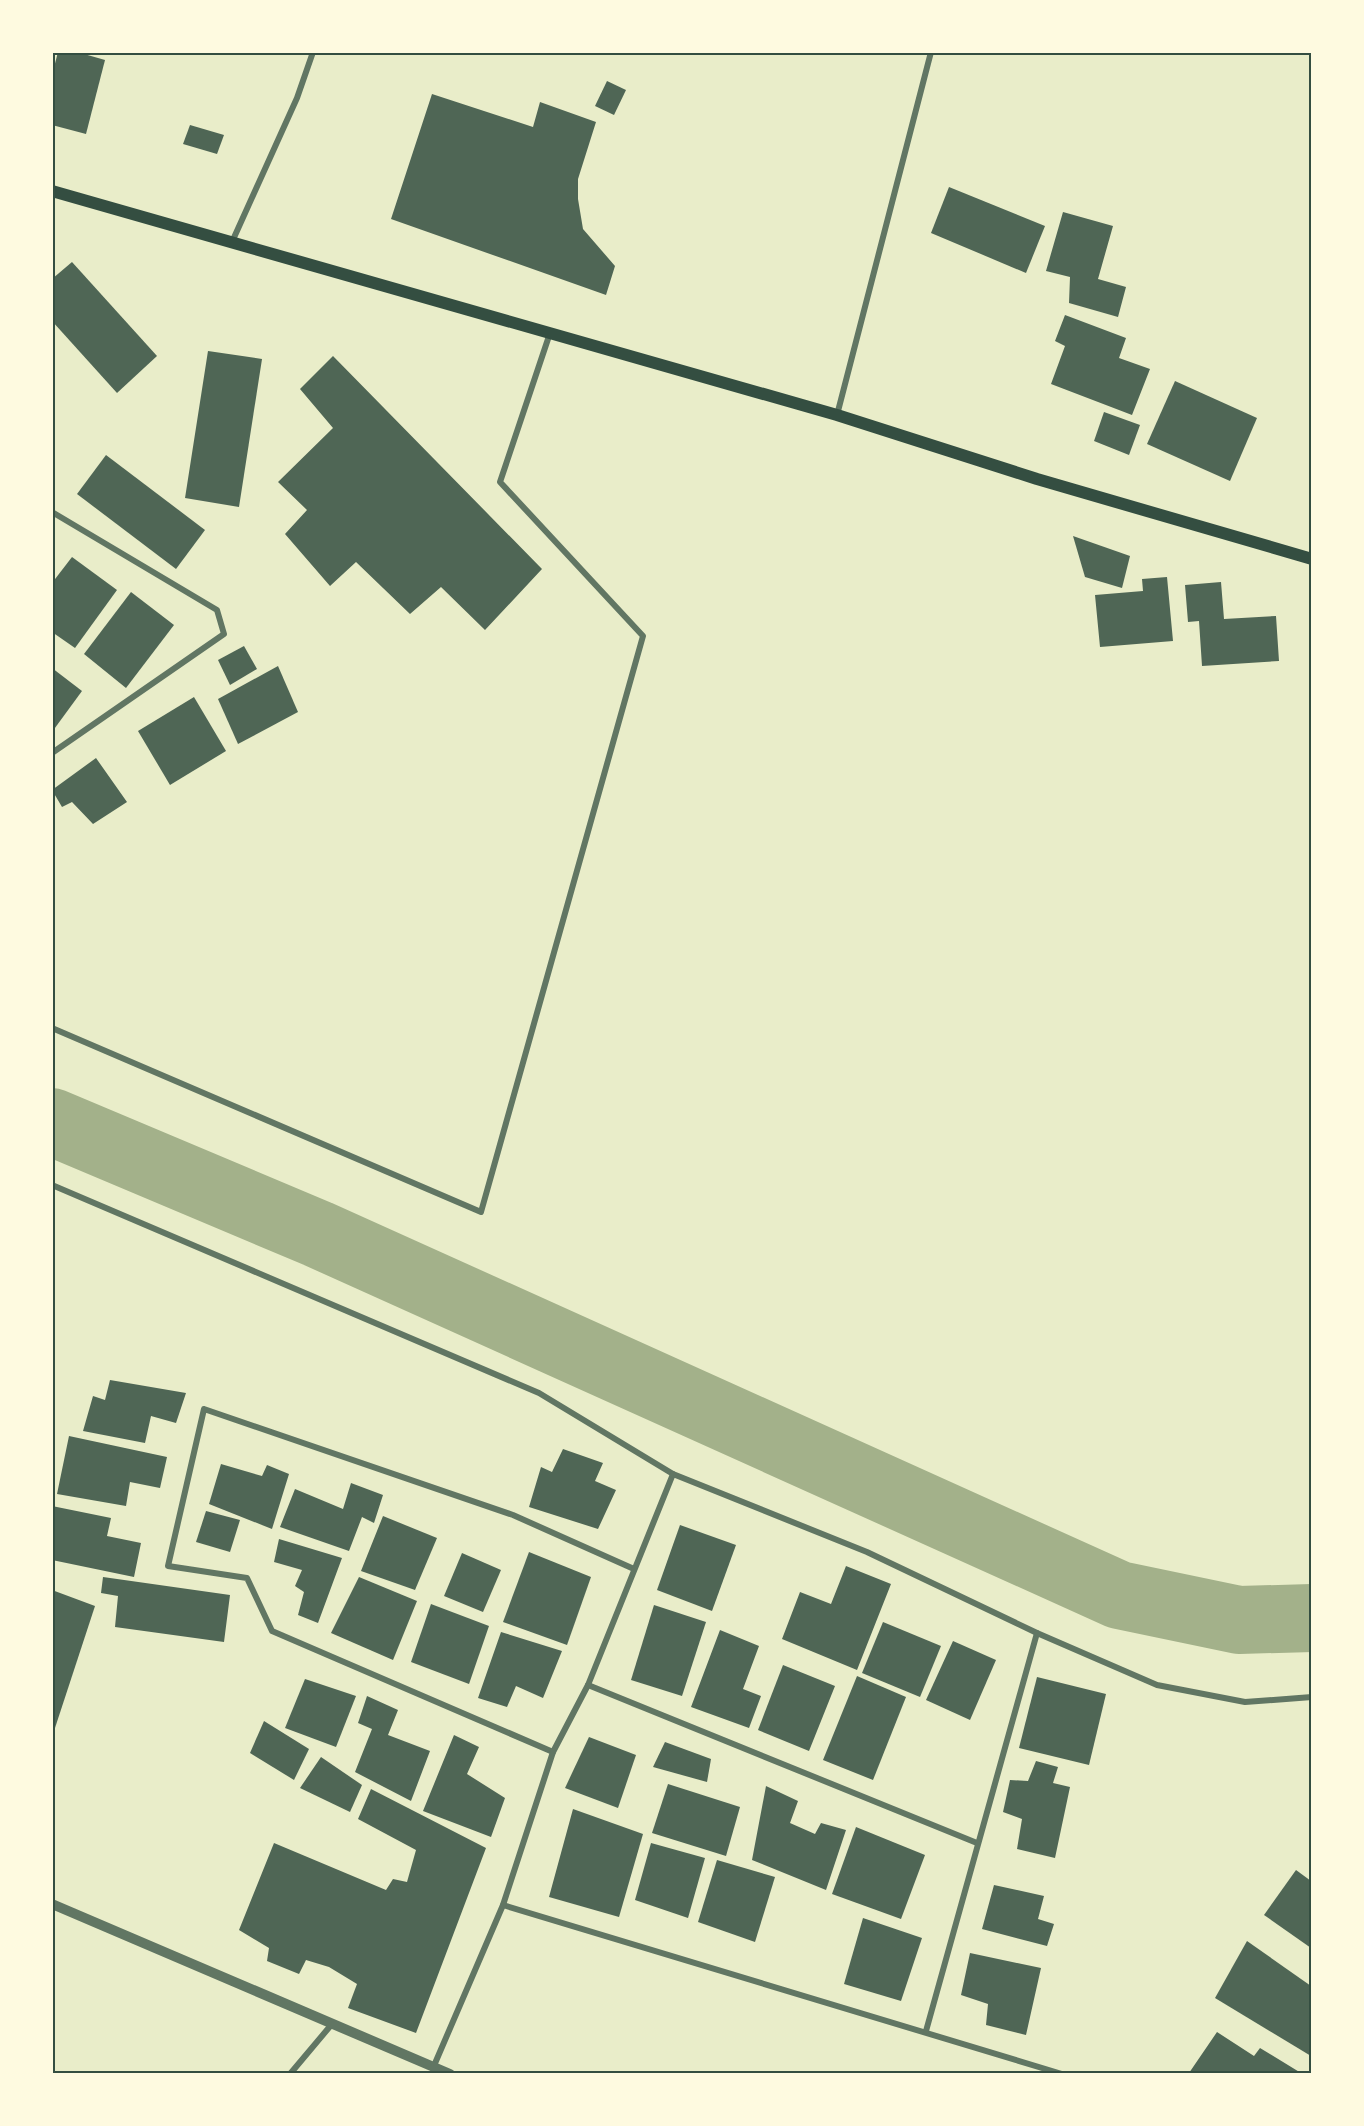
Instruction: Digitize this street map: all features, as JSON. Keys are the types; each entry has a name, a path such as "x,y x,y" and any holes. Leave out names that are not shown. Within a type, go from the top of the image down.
{"main road":[{"path":"52,191 837,416 1037,479 1311,559"}],"street":[{"path":"232,243 297,98 313,52"},
{"path":"837,416 931,52"},
{"path":"52,1028 481,1212 643,636 500,482 550,333"},
{"path":"52,512 217,610 224,634 52,753"},
{"path":"52,1185 539,1393 673,1474 867,1552 1037,1633 1157,1685 1245,1702 1311,1697"},
{"path":"553,1752 273,1630 247,1578 168,1566 204,1409 513,1515 634,1569"},
{"path":"433,2068 503,1905 553,1752 588,1685 673,1474"},
{"path":"926,2031 1037,1633"},
{"path":"588,1685 977,1843"},
{"path":"52,1904 433,2068 450,2073"},
{"path":"503,1905 1062,2073"},
{"path":"290,2073 332,2024"}],"building":[{"path":"58,52 77,52 105,60 86,134 52,125 52,75"},
{"path":"607,81 626,90 614,115 595,106"},
{"path":"432,94 533,127 540,102 596,122 578,179 578,199 583,229 615,266 606,295 391,219"},
{"path":"190,125 224,135 217,154 183,144"},
{"path":"949,187 1045,226 1026,273 931,233"},
{"path":"1063,212 1113,226 1098,279 1126,287 1118,317 1069,303 1070,277 1046,271"},
{"path":"72,262 157,356 117,393 52,321 52,279"},
{"path":"1065,315 1126,338 1119,358 1150,369 1132,415 1051,384 1065,346 1055,341"},
{"path":"208,351 262,359 239,507 185,498"},
{"path":"333,356 542,569 485,630 441,587 410,614 356,562 330,586 285,534 307,510 278,482 333,428 300,389"},
{"path":"1175,381 1257,418 1230,481 1147,444"},
{"path":"1104,412 1140,425 1129,455 1094,441"},
{"path":"106,455 205,530 176,569 77,494"},
{"path":"1073,536 1130,556 1122,588 1085,577"},
{"path":"72,557 117,590 75,648 52,632 52,583"},
{"path":"1167,577 1173,641 1100,647 1095,595 1143,591 1142,579"},
{"path":"1221,582 1224,619 1276,616 1279,661 1202,666 1199,621 1188,622 1185,585"},
{"path":"131,592 174,625 126,688 84,654"},
{"path":"244,646 257,669 230,685 218,660"},
{"path":"278,666 298,712 238,744 218,699"},
{"path":"52,668 82,691 52,732"},
{"path":"194,697 226,751 170,785 138,731"},
{"path":"96,758 127,802 93,824 72,802 62,807 52,790"},
{"path":"110,1380 186,1393 176,1423 151,1416 145,1443 83,1431 93,1396 105,1400"},
{"path":"69,1436 167,1457 160,1488 130,1482 126,1506 57,1494"},
{"path":"563,1449 603,1463 595,1481 616,1490 598,1529 529,1507 541,1467 552,1472"},
{"path":"221,1464 262,1476 267,1465 289,1474 272,1529 209,1504"},
{"path":"351,1483 383,1495 374,1523 362,1517 349,1551 280,1527 295,1489 343,1509"},
{"path":"52,1506 111,1518 107,1536 141,1543 134,1577 52,1560"},
{"path":"206,1511 240,1520 230,1552 196,1542"},
{"path":"383,1516 437,1538 415,1590 361,1571"},
{"path":"680,1525 736,1545 712,1611 657,1590"},
{"path":"279,1539 342,1558 318,1623 298,1615 304,1592 295,1586 302,1570 274,1562"},
{"path":"529,1552 591,1577 567,1645 503,1622"},
{"path":"462,1553 501,1570 483,1612 444,1596"},
{"path":"846,1566 891,1584 857,1670 782,1639 800,1592 831,1604"},
{"path":"103,1577 230,1595 224,1642 115,1627 118,1596 101,1593"},
{"path":"359,1577 417,1601 393,1660 331,1633"},
{"path":"52,1590 95,1606 53,1734 52,1734"},
{"path":"431,1604 489,1626 469,1684 411,1662"},
{"path":"654,1605 706,1622 682,1696 631,1680"},
{"path":"883,1622 941,1646 920,1697 862,1673"},
{"path":"720,1630 759,1646 743,1689 761,1696 749,1728 691,1707"},
{"path":"501,1632 562,1651 543,1698 516,1686 507,1707 478,1698"},
{"path":"953,1641 996,1660 970,1720 926,1700"},
{"path":"783,1665 835,1686 809,1751 758,1730"},
{"path":"857,1676 906,1697 873,1780 823,1760"},
{"path":"1037,1677 1106,1694 1089,1765 1019,1748"},
{"path":"305,1679 356,1696 336,1747 285,1728"},
{"path":"367,1696 398,1710 388,1735 430,1751 411,1801 355,1772 372,1729 358,1723"},
{"path":"264,1721 309,1749 294,1780 250,1753"},
{"path":"454,1735 479,1747 467,1774 505,1798 491,1837 423,1811"},
{"path":"589,1737 636,1755 618,1808 565,1788"},
{"path":"665,1742 711,1759 707,1782 653,1767"},
{"path":"321,1757 362,1785 350,1812 300,1788"},
{"path":"1036,1761 1058,1767 1053,1783 1070,1787 1055,1858 1017,1849 1022,1819 1003,1812 1010,1780 1028,1781"},
{"path":"668,1784 740,1807 726,1856 652,1833"},
{"path":"766,1786 798,1801 790,1823 815,1834 821,1823 846,1830 826,1890 752,1860"},
{"path":"371,1789 486,1848 416,2033 348,2008 357,1984 329,1967 306,1960 299,1974 267,1961 269,1948 239,1930 274,1843 386,1890 393,1879 407,1882 416,1850 358,1819"},
{"path":"573,1809 643,1834 619,1917 549,1897"},
{"path":"856,1827 925,1855 901,1919 832,1894"},
{"path":"651,1843 705,1858 688,1918 635,1900"},
{"path":"717,1860 775,1877 755,1942 698,1922"},
{"path":"1296,1870 1311,1881 1311,1948 1264,1915"},
{"path":"994,1885 1044,1896 1038,1919 1054,1924 1047,1946 982,1929"},
{"path":"863,1918 922,1938 901,2001 844,1984"},
{"path":"1247,1941 1311,1986 1311,2056 1215,1998"},
{"path":"970,1953 1041,1968 1026,2035 986,2025 988,2004 961,1995"},
{"path":"1217,2032 1254,2056 1260,2048 1301,2073 1189,2073"}],"waterway":[{"path":"52,1122 318,1234 1119,1595 1239,1620 1312,1618"}]}
